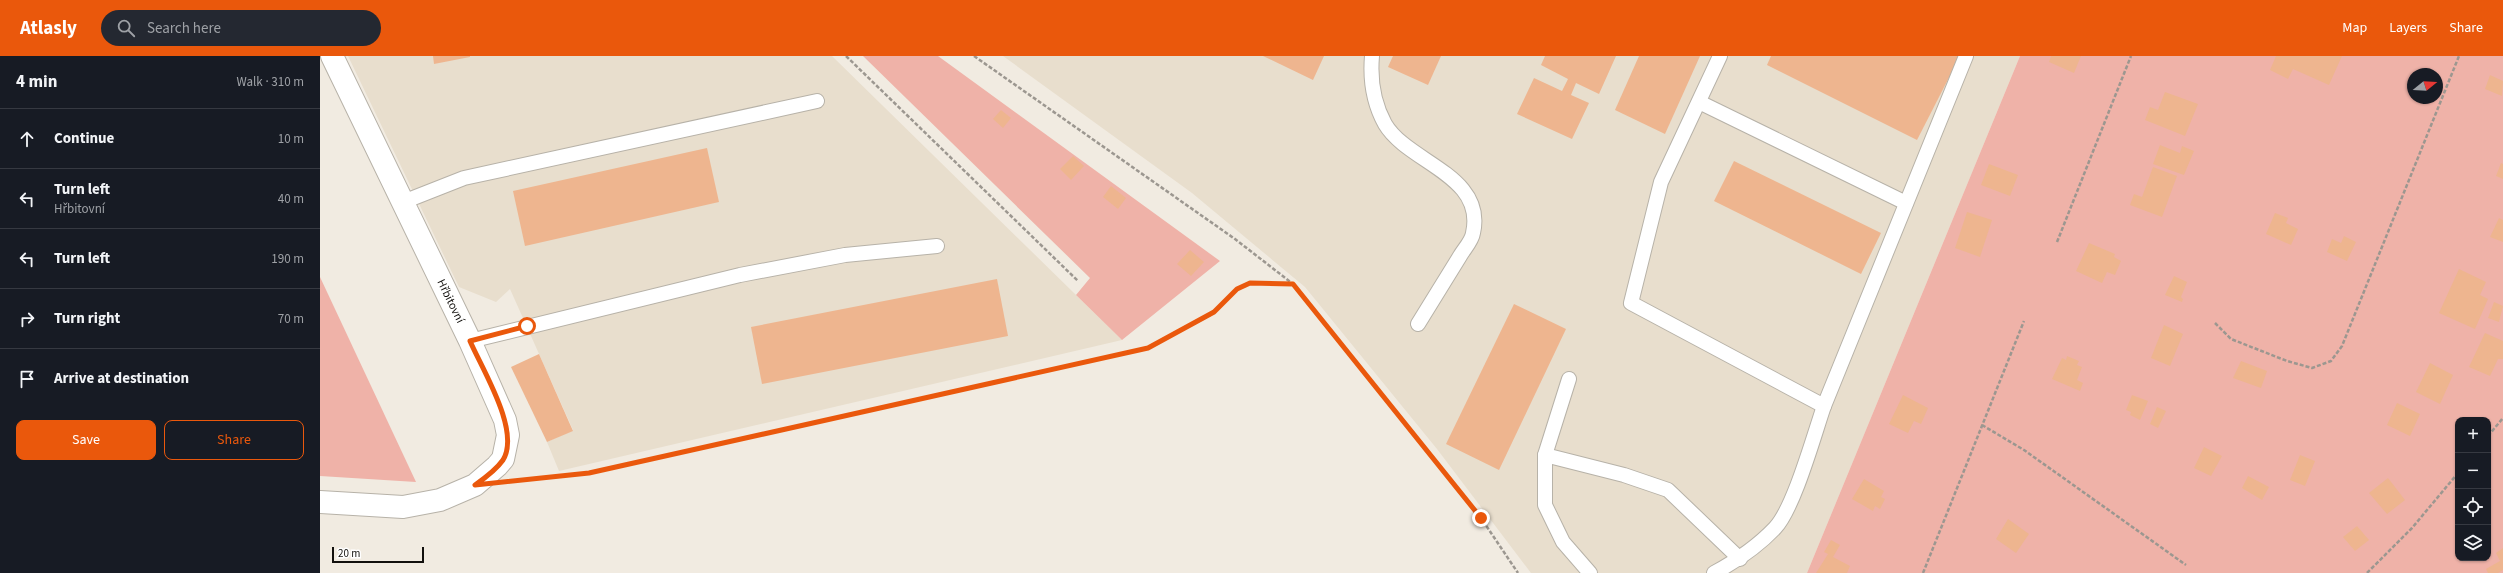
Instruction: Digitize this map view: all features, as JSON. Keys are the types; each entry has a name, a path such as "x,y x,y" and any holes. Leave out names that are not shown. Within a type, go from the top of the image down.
{"street":[{"name":"Hřbitovní","path":"320,502 403,507 440,500 475,485 497,466 503,459 508,435 505,420 470,341 332,56"}],"lane":[{"path":"1372,56 1371,68 1374,96 1386,124 1408,147 1451,178 1468,196 1476,215 1473,235 1418,324"},
{"path":"1720,56 1662,182 1631,303 1824,406"},
{"path":"1714,573 1740,559 1776,527 1794,492 1824,406 1966,56"},
{"path":"403,202 464,178 817,101"},
{"path":"1699,102 1906,203"},
{"path":"470,341 740,275 845,255 937,246"},
{"path":"1569,378 1545,455 1545,504 1563,542 1590,573"},
{"path":"1545,455 1624,475 1668,490 1740,559"}],"path":[{"path":"846,56 1078,281"},
{"path":"974,56 1235,239 1293,284 1481,518 1518,573"},
{"path":"2057,242 2131,56"},
{"path":"2215,323 2231,339 2287,361 2312,368 2331,361 2342,346 2459,56"},
{"path":"521,480 589,473 1148,348 1214,312 1237,289 1250,283 1293,284"},
{"path":"1923,573 2024,321"},
{"path":"2491,432 2503,418"},
{"path":"1982,425 2024,450 2186,565"},
{"path":"2367,573 2412,528 2455,477"}],"shaded area":[{"path":"348,56 832,56 1122,340 559,471 547,442 573,430 510,289 496,302 459,287"},
{"path":"863,56 938,56 1220,261 1122,340 1076,295 1090,278"},
{"path":"1003,56 2020,56 1807,573 1531,573 1437,449 1305,287 1192,193"},
{"path":"2020,56 2503,56 2503,573 1807,573"},
{"path":"320,277 416,482 320,476"}],"building":[{"path":"433,56 470,56 470,57 434,64"},
{"path":"1263,56 1324,56 1313,80"},
{"path":"1393,56 1441,56 1428,85 1388,67"},
{"path":"1545,56 1616,56 1599,94 1576,83 1571,95 1589,103 1572,139 1517,114 1534,78 1562,91 1568,79 1541,65"},
{"path":"1639,56 1700,56 1665,134 1615,110"},
{"path":"1771,56 1960,56 1917,140 1767,65"},
{"path":"2051,56 2081,56 2074,73 2049,62"},
{"path":"2276,56 2342,56 2329,85 2293,69 2288,79 2270,70"},
{"path":"2490,75 2503,81 2502,96 2485,89"},
{"path":"2165,92 2198,104 2185,136 2145,120 2150,107 2158,110"},
{"path":"1001,110 1011,118 1003,128 993,119"},
{"path":"2160,145 2180,153 2182,146 2194,151 2184,175 2153,164"},
{"path":"707,148 719,202 525,246 513,191"},
{"path":"1073,156 1084,166 1071,180 1060,169"},
{"path":"1734,161 1881,233 1861,274 1714,201"},
{"path":"2501,163 2503,164 2503,179 2496,176"},
{"path":"1989,164 2018,175 2010,196 1981,185"},
{"path":"2153,167 2177,176 2162,217 2130,205 2134,194 2142,197"},
{"path":"1111,186 1126,198 1118,209 1103,197"},
{"path":"1967,212 1992,220 1980,257 1955,248"},
{"path":"2275,213 2288,218 2286,223 2298,229 2291,245 2266,234"},
{"path":"2499,218 2503,220 2503,242 2490,237"},
{"path":"2344,236 2356,242 2347,261 2327,252 2332,239 2341,243"},
{"path":"2089,243 2115,254 2114,257 2121,261 2115,275 2107,272 2102,283 2076,271"},
{"path":"1190,250 1204,262 1191,276 1177,264"},
{"path":"2459,269 2486,282 2480,295 2488,299 2475,329 2439,313"},
{"path":"2174,276 2187,282 2181,297 2183,299 2182,302 2165,295"},
{"path":"997,279 1008,336 762,384 751,327"},
{"path":"2494,302 2503,306 2499,322 2488,318"},
{"path":"1514,304 1566,329 1499,470 1446,444"},
{"path":"2164,325 2183,334 2170,366 2151,358"},
{"path":"2485,333 2503,341 2503,359 2498,359 2490,376 2469,367"},
{"path":"539,354 573,431 547,442 511,367"},
{"path":"2067,356 2079,361 2077,365 2082,367 2077,380 2083,383 2080,391 2052,379 2062,358 2066,360"},
{"path":"2241,361 2267,371 2261,388 2233,378"},
{"path":"2430,363 2453,375 2440,404 2416,392"},
{"path":"1903,395 1928,408 1921,424 1914,421 1908,433 1889,424"},
{"path":"2132,395 2148,401 2140,420 2130,415 2131,412 2126,410"},
{"path":"2397,403 2420,414 2410,436 2387,425"},
{"path":"2157,407 2166,411 2158,428 2150,424"},
{"path":"2204,447 2222,456 2211,476 2194,468"},
{"path":"2300,455 2315,461 2305,486 2290,480"},
{"path":"2248,476 2269,487 2262,500 2242,488"},
{"path":"2388,478 2405,500 2387,514 2369,493"},
{"path":"1864,479 1884,491 1881,497 1885,499 1880,509 1875,506 1873,511 1852,499"},
{"path":"2008,519 2029,534 2016,553 1996,539"},
{"path":"2357,526 2369,540 2355,551 2343,537"},
{"path":"1831,540 1840,545 1833,557 1850,566 1847,573 1816,573 1828,554 1824,552"},
{"path":"2503,548 2503,570 2498,573 2488,573 2486,569 2500,561 2496,553"}],"route":[{"path":"527,326 470,341 505,420 508,435 503,459 475,485 589,473 1148,348 1214,312 1237,289 1250,283 1293,284 1481,518"}]}
